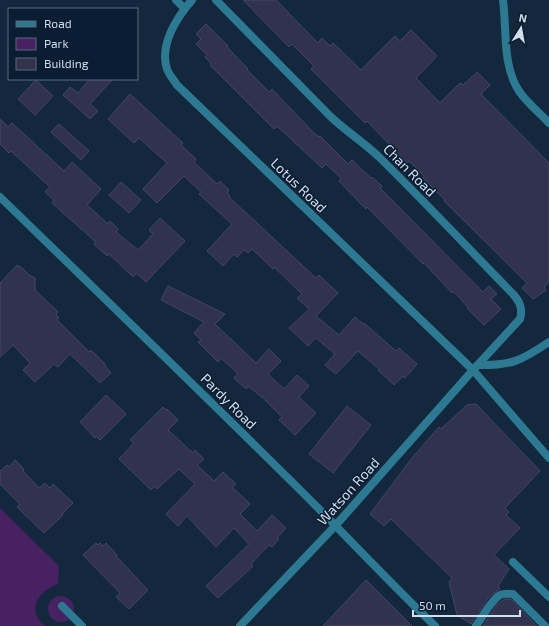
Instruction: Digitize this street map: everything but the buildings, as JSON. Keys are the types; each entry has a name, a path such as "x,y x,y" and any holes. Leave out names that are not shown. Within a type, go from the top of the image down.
{"street":[{"path":"176,0 184,8"},
{"name":"Lotus Road","path":"192,0 184,8 171,30 165,56 167,69 177,85 476,367 549,458"},
{"name":"Chan Road","path":"216,0 331,117 390,168 519,301 522,312 520,319 476,367"},
{"path":"503,0 509,66 514,82 520,92 549,123"},
{"name":"Pardy Road","path":"0,197 167,358 336,525 399,591 435,626"},
{"path":"476,367 508,364 520,360 549,342"},
{"name":"Watson Road","path":"240,626 336,525 476,367"},
{"path":"513,562 549,597"},
{"path":"476,626 493,601 499,596 505,594 513,594 545,626"},
{"path":"62,606 82,626"}],"green space":[{"path":"0,508 59,566 58,584 51,587 40,596 35,607 39,620 45,626 0,626"},
{"path":"61,596 70,600 74,609 70,618 61,622 52,618 48,609 52,600"}]}
